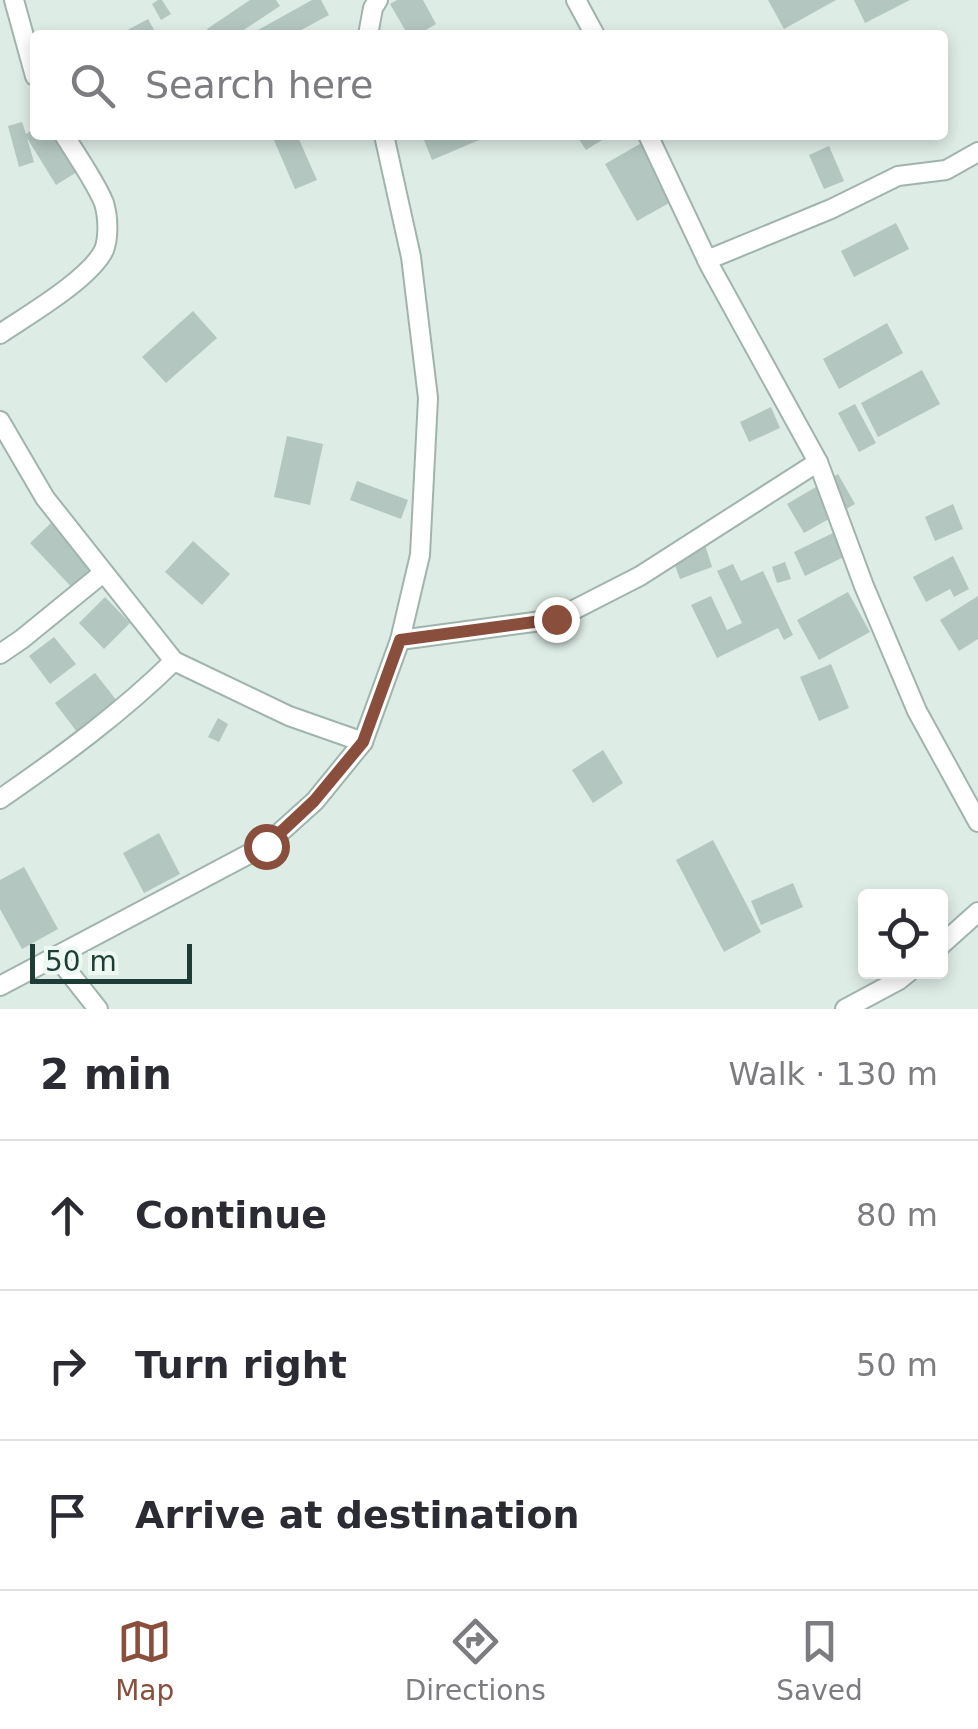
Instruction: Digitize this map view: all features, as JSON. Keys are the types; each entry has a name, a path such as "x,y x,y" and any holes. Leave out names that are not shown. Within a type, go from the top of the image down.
{"street":[{"path":"14,0 30,58"},
{"path":"369,30 378,0"},
{"path":"576,0 591,30"},
{"path":"0,334 93,266 104,248 108,230 104,204 67,140"},
{"path":"0,986 266,846 314,801 363,742 400,640 420,555 428,398 410,256 385,140"},
{"path":"650,140 707,260 818,462 864,586 918,711 978,822"},
{"path":"707,260 831,209 898,176 946,170 978,152"},
{"path":"0,421 45,498 174,661 289,716 363,742"},
{"path":"400,640 556,619 640,576 818,462"},
{"path":"0,654 103,573"},
{"path":"0,799 56,761 143,692 174,661"},
{"path":"948,939 978,912"},
{"path":"56,956 98,1009"},
{"path":"844,1009 900,979"}],"building":[{"path":"158,0 171,14 161,20 152,4"},
{"path":"250,0 276,0 280,6 244,30 207,29"},
{"path":"312,0 321,0 329,15 301,30 258,30"},
{"path":"397,0 423,0 436,24 426,30 405,30 390,4"},
{"path":"768,0 836,0 784,29"},
{"path":"854,0 910,0 865,23"},
{"path":"148,19 154,30 128,30"},
{"path":"22,122 26,134 30,131 30,140 80,140 93,162 56,185 27,138 34,162 19,167 8,126"},
{"path":"274,140 299,140 317,180 295,189"},
{"path":"424,140 479,140 432,160"},
{"path":"579,140 602,140 586,150"},
{"path":"645,141 678,198 637,221 605,164"},
{"path":"829,146 844,181 824,189 809,155"},
{"path":"896,223 909,249 854,277 841,251"},
{"path":"193,311 217,338 166,383 142,357"},
{"path":"887,323 903,353 839,389 823,359"},
{"path":"922,370 940,404 878,437 861,403"},
{"path":"855,404 876,443 859,452 838,413"},
{"path":"771,407 780,428 749,442 740,422"},
{"path":"287,436 323,444 310,505 274,497"},
{"path":"838,474 855,504 804,533 787,504"},
{"path":"357,481 408,500 401,519 350,500"},
{"path":"953,504 963,529 935,541 925,517"},
{"path":"52,522 98,571 76,592 30,543"},
{"path":"841,529 852,553 805,576 794,552"},
{"path":"193,541 230,574 202,605 165,572"},
{"path":"705,545 712,567 680,579 672,557"},
{"path":"953,556 969,589 954,597 950,589 926,602 913,577"},
{"path":"785,562 791,579 777,583 772,567"},
{"path":"733,564 741,581 763,571 793,635 784,640 778,628 717,658 691,605 711,596 727,630 742,623 717,571"},
{"path":"848,592 870,632 819,660 797,620"},
{"path":"978,596 978,639 959,651 940,620"},
{"path":"105,597 130,623 104,649 79,623"},
{"path":"54,637 76,664 50,684 29,656"},
{"path":"831,664 849,708 819,721 800,677"},
{"path":"95,673 117,701 77,732 55,703"},
{"path":"218,718 228,724 219,742 208,737"},
{"path":"603,750 623,783 593,803 572,770"},
{"path":"159,833 180,874 144,893 123,853"},
{"path":"713,840 761,932 724,952 676,860"},
{"path":"24,867 58,929 22,949 0,909 0,880"},
{"path":"793,883 803,907 761,925 751,901"}],"route":[{"path":"266,846 314,801 363,742 400,640 556,619"}]}
